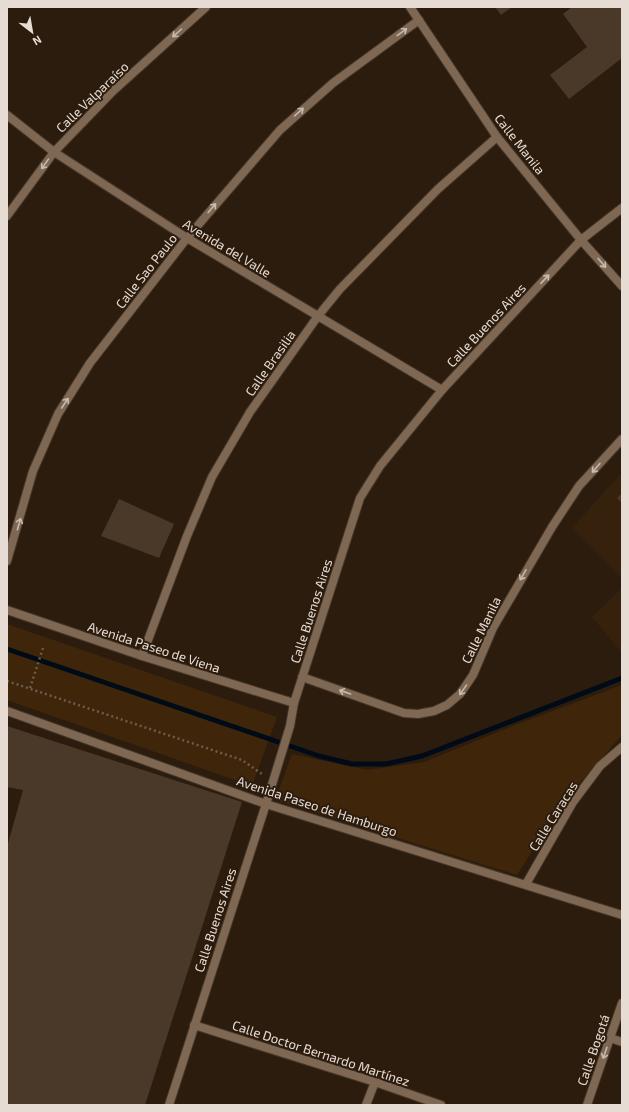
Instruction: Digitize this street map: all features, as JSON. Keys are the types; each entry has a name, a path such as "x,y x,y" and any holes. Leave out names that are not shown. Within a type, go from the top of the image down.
{"street":[{"name":"Calle Valparaíso","path":"7,216 54,152 113,91 206,7"},
{"name":"Calle Manila","path":"410,7 497,137 581,240 622,286"},
{"name":"Calle Sao Paulo","path":"7,561 33,471 58,414 90,363 187,238 280,130 333,82 419,20"},
{"name":"Avenida del Valle","path":"7,115 54,152 187,238 442,390"},
{"name":"Calle Brasilia","path":"142,656 187,536 212,477 250,412 318,316 340,289 438,189 497,137"},
{"name":"Calle Buenos Aires","path":"169,1105 266,804 290,726 294,704 302,677 360,498 380,466 442,390 581,240 622,208"},
{"name":"Calle Manila","path":"302,677 404,713 424,713 434,711 447,705 460,694 473,675 493,628 556,521 579,486 622,439"},
{"name":"Avenida Paseo de Viena","path":"7,610 142,656 294,704"},
{"name":"Avenida Paseo de Hamburgo","path":"7,711 266,804 622,915"},
{"name":"Calle Caracas","path":"526,884 573,802 600,766 622,747"},
{"name":"Calle Bogotá","path":"587,1105 622,1002"},
{"name":"Calle Doctor Bernardo Martínez","path":"194,1025 375,1082 441,1105"},
{"path":"610,1038 622,1042"},
{"path":"366,1105 375,1082"}],"path":[{"path":"30,688 44,645"},
{"path":"7,681 242,760 272,781"}],"shaded area":[{"path":"622,472 622,578 572,528"},
{"path":"622,588 622,653 592,617"},
{"path":"7,624 277,717 252,786 7,700"},
{"path":"622,685 622,735 563,802 517,875 275,800 292,754 367,770 424,762 515,725"}],"building":[{"path":"495,7 512,7 501,15"},
{"path":"572,7 622,7 622,58 569,99 550,75 587,47 563,14"},
{"path":"622,493 622,503 617,498"},
{"path":"119,499 174,524 159,558 101,536"},
{"path":"7,726 242,802 145,1105 7,1105 7,847 23,790 7,787"}],"waterway":[{"path":"7,649 319,756 352,764 386,764 422,756 622,678"}]}
